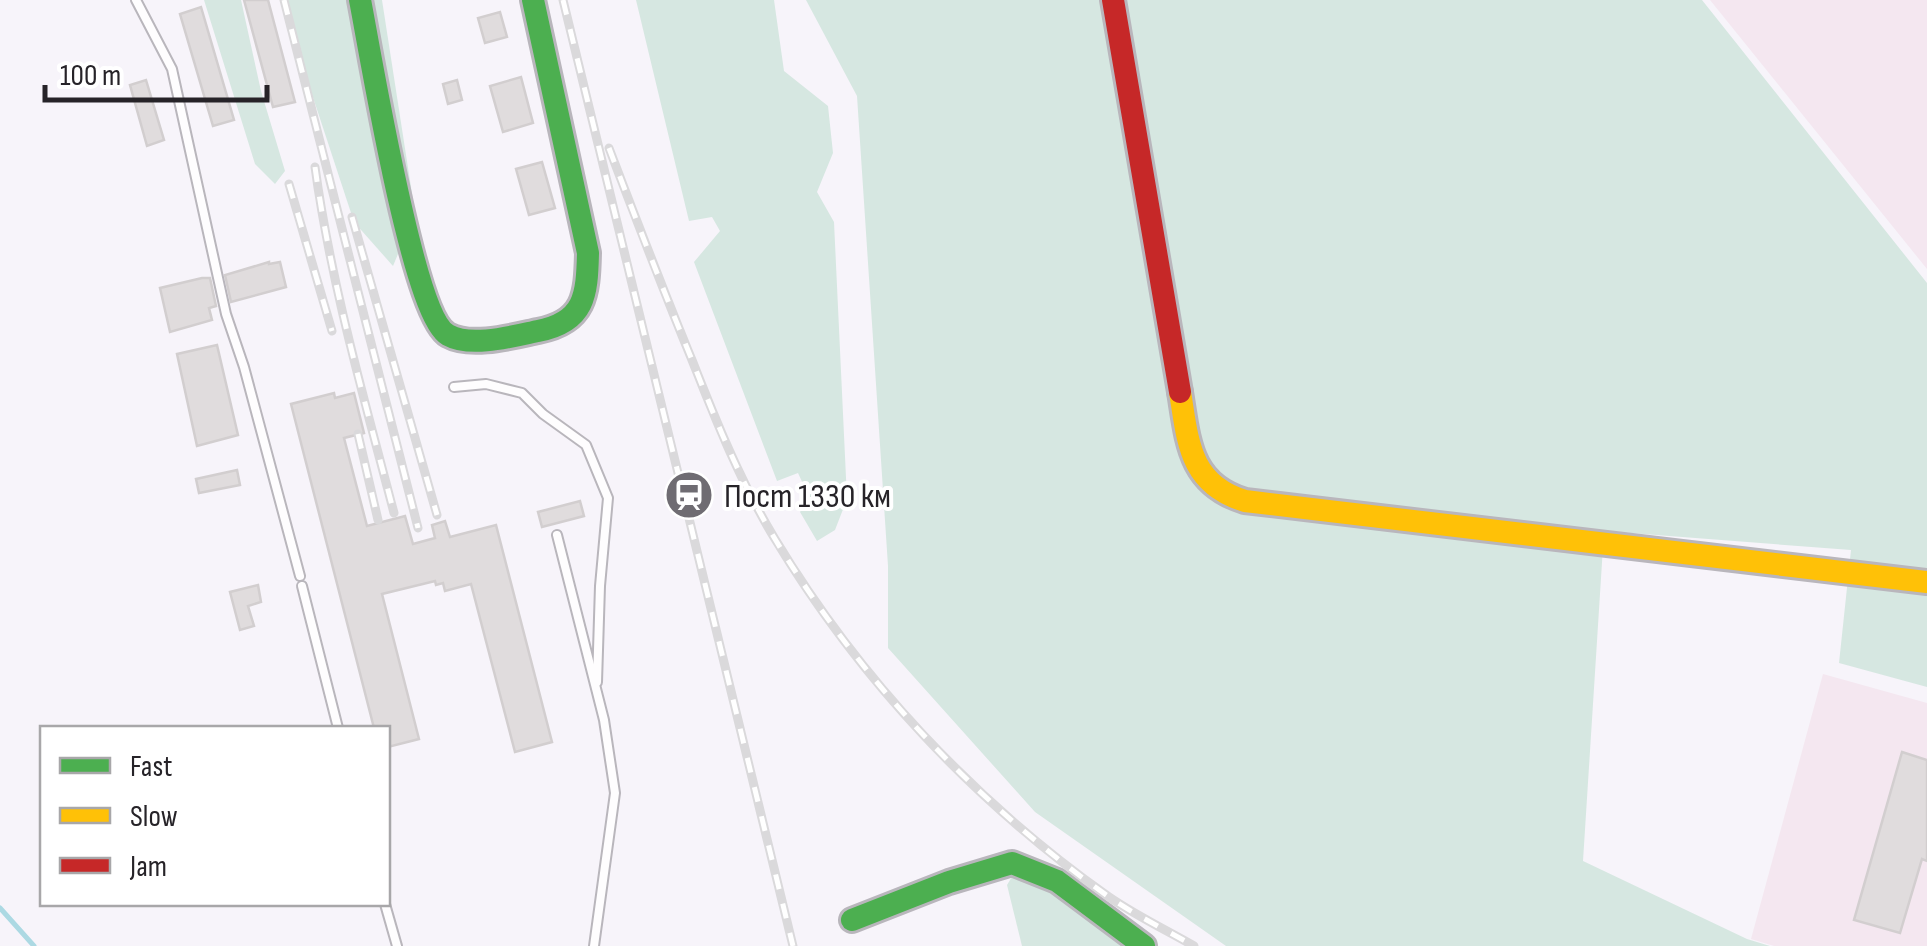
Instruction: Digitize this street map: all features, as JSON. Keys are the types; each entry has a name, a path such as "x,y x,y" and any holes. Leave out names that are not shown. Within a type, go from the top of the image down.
{"street":[{"path":"360,0 406,228 434,321 449,336 488,342 556,328 580,310 587,286 588,253 533,0"},
{"path":"1113,0 1190,453 1208,485 1226,497 1258,504 1927,582"},
{"path":"852,920 1012,863 1058,880 1144,946"}],"lane":[{"path":"136,0 172,70 226,314 300,576"},
{"path":"454,386 486,384 522,392 543,414 586,445 608,498 600,586 597,692"},
{"path":"557,535 597,692 615,793 594,946"},
{"path":"302,586 337,726"},
{"path":"386,906 397,946"}],"shaded area":[{"path":"204,0 241,0 261,91 285,171 275,184 255,164"},
{"path":"281,0 382,0 415,213 393,266 354,222"},
{"path":"636,0 774,0 784,71 828,106 833,153 817,192 834,222 847,499 835,530 817,541 800,512 810,499 798,473 777,481 694,262 720,231 712,217 689,221"},
{"path":"806,0 1702,0 1927,283 1927,687 1839,663 1851,550 1604,531 1583,861 1747,939 1770,946 1226,946 1035,812 888,648 888,566 857,96"},
{"path":"1710,0 1927,0 1927,269"},
{"path":"1823,674 1927,703 1927,946 1774,946 1751,939"},
{"path":"1019,865 1142,946 1022,946 1007,885"}],"building":[{"path":"244,0 268,0 295,102 273,107"},
{"path":"201,7 234,120 213,126 180,14"},
{"path":"500,12 507,37 485,43 478,18"},
{"path":"521,77 533,123 503,132 490,86"},
{"path":"146,80 164,140 147,146 130,85"},
{"path":"457,80 462,100 448,104 443,84"},
{"path":"542,162 555,208 529,215 516,169"},
{"path":"280,262 286,287 231,302 225,275"},
{"path":"210,278 216,306 209,308 212,320 170,332 160,288"},
{"path":"217,345 238,435 197,446 177,354"},
{"path":"334,393 335,398 354,393 364,433 344,438 367,526 405,516 413,544 435,538 432,525 445,521 450,537 496,525 552,742 515,752 471,584 445,591 443,583 436,585 435,581 382,594 419,739 390,746 390,726 373,726 291,404"},
{"path":"237,470 240,485 199,493 196,479"},
{"path":"580,501 584,516 542,527 538,512"},
{"path":"258,585 261,602 248,606 254,626 240,630 230,592"},
{"path":"1902,752 1927,760 1927,861 1922,859 1900,933 1854,920"}],"waterway":[{"path":"0,908 34,946"}],"railway":[{"path":"284,0 418,528"},
{"path":"563,0 793,946"},
{"path":"609,148 740,474 775,539 844,641 924,735 1012,821 1109,897 1194,946"},
{"path":"315,167 339,298 394,513"},
{"path":"289,184 332,331"},
{"path":"352,217 437,515"},
{"path":"358,434 378,520"}],"traffic: fast":[{"path":"360,0 395,180 421,282 435,317 448,335 468,341 554,327 574,313 584,294 588,253 533,0"},
{"path":"852,920 949,882 1012,863 1057,881 1144,946"}],"traffic: slow":[{"path":"1180,392 1189,444 1202,472 1212,484 1245,501 1927,582"}],"traffic: jam":[{"path":"1113,0 1180,392"}],"place":[{"name":"Пост 1330 км","path":"689,495"}]}
